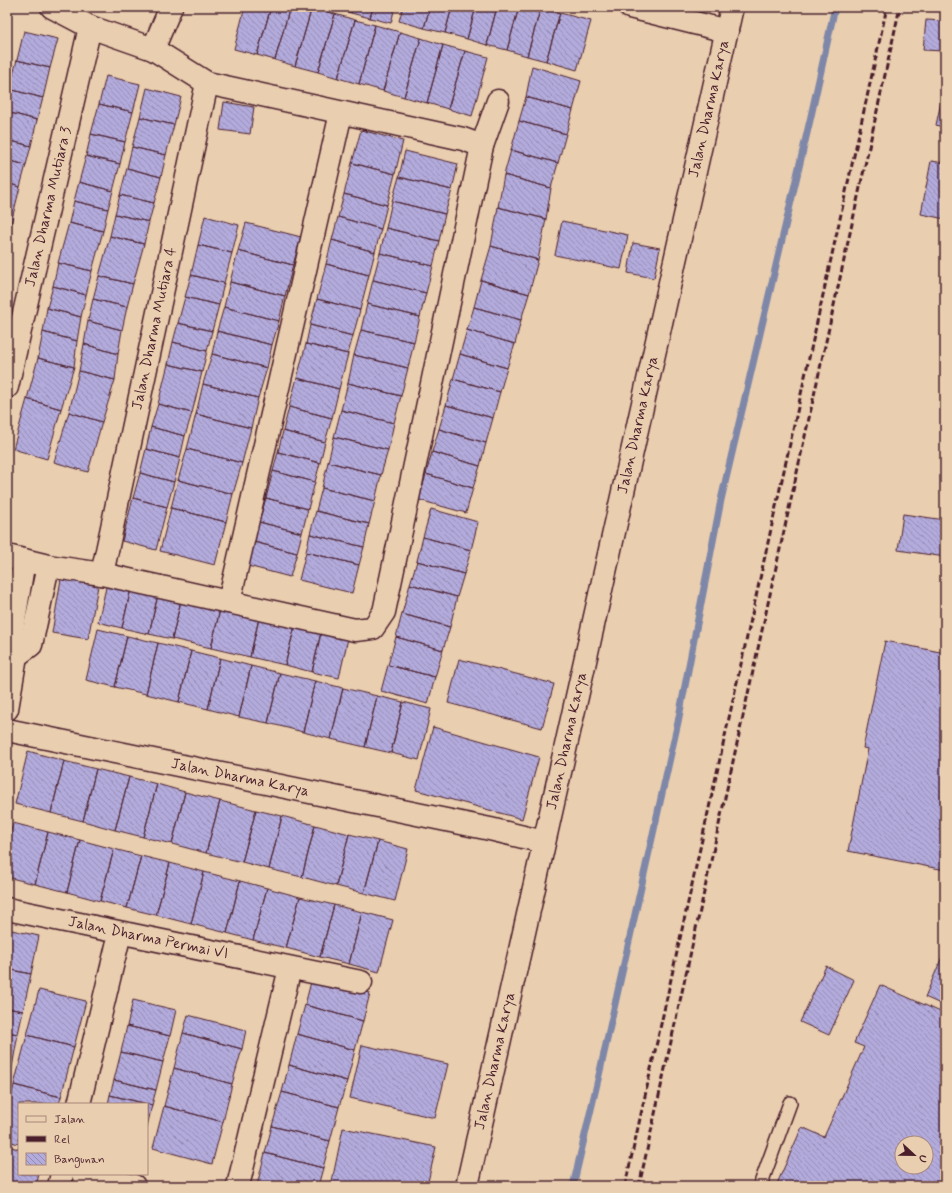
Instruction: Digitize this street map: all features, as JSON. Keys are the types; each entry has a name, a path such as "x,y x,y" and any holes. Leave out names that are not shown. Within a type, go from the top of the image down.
{"street":[{"path":"52,7 90,27 153,49 207,83 463,140 482,146"},
{"path":"153,49 171,7"},
{"path":"630,7 727,31"},
{"name":"Jalan Dharma Karya","path":"467,1186 732,7"},
{"name":"Jalan Dharma Mutiara 3","path":"7,387 90,27"},
{"name":"Jalan Dharma Mutiara 4","path":"102,574 207,83"},
{"path":"7,709 16,656 11,639 16,558 48,566 102,574 355,630 373,628 384,612 482,146 498,101"},
{"path":"229,602 341,114"},
{"path":"16,656 31,644 48,566"},
{"name":"Jalan Dharma Karya","path":"7,730 483,828 544,842"},
{"name":"Jalan Dharma Permai VI","path":"7,909 361,982"},
{"path":"79,1103 120,933"},
{"path":"238,1186 290,968"},
{"path":"59,1186 62,1175"},
{"path":"87,1175 134,1186"}],"lane":[{"path":"760,1186 790,1103"}],"building":[{"path":"245,7 271,7 257,55 234,49"},
{"path":"271,7 290,7 275,60 257,55"},
{"path":"290,7 312,7 295,66 275,60"},
{"path":"312,7 335,14 318,72 295,66"},
{"path":"331,7 353,7 351,13"},
{"path":"353,7 373,7 370,18 351,13"},
{"path":"373,7 395,7 391,23 370,18"},
{"path":"403,7 430,7 424,28 399,21"},
{"path":"430,7 452,7 445,33 424,28"},
{"path":"452,7 476,7 467,39 445,33"},
{"path":"476,7 497,7 487,45 467,39"},
{"path":"497,7 519,7 507,50 487,45"},
{"path":"519,7 541,7 527,56 507,50"},
{"path":"541,7 560,13 546,61 527,56"},
{"path":"560,13 591,21 577,70 546,61"},
{"path":"335,14 355,20 338,78 318,72"},
{"path":"355,20 375,25 359,84 338,78"},
{"path":"926,20 945,21 945,51 923,50"},
{"path":"375,25 400,32 383,91 359,84"},
{"path":"24,31 58,39 50,68 17,60"},
{"path":"400,32 421,38 404,97 383,91"},
{"path":"421,38 443,45 427,103 404,97"},
{"path":"443,45 465,51 448,109 427,103"},
{"path":"465,51 488,57 472,116 448,109"},
{"path":"17,60 50,68 43,98 9,89"},
{"path":"532,66 581,81 573,110 526,97"},
{"path":"106,76 140,84 133,112 99,104"},
{"path":"945,84 945,128 936,125"},
{"path":"147,88 181,97 174,125 140,117"},
{"path":"9,89 43,98 37,120 7,112"},
{"path":"526,97 573,110 566,134 519,121"},
{"path":"224,102 254,107 250,134 220,130"},
{"path":"99,104 133,112 125,142 91,134"},
{"path":"7,112 37,120 31,146 7,140"},
{"path":"140,117 174,125 166,155 132,147"},
{"path":"519,121 566,134 558,163 511,150"},
{"path":"361,130 403,141 395,174 352,163"},
{"path":"91,134 125,142 120,164 86,156"},
{"path":"7,140 31,146 26,165 7,160"},
{"path":"132,147 166,155 161,177 127,168"},
{"path":"511,150 558,163 551,188 504,175"},
{"path":"405,151 458,164 452,190 399,177"},
{"path":"86,156 120,164 113,191 79,182"},
{"path":"7,160 26,165 20,187 7,183"},
{"path":"931,161 945,163 945,219 921,214"},
{"path":"352,163 395,174 387,205 344,194"},
{"path":"127,168 161,177 154,203 120,195"},
{"path":"504,175 551,188 546,219 498,207"},
{"path":"399,177 452,190 445,214 392,201"},
{"path":"79,182 113,191 108,209 74,201"},
{"path":"7,183 20,187 10,227 7,226"},
{"path":"344,194 387,205 381,229 338,217"},
{"path":"120,195 154,203 149,222 115,214"},
{"path":"74,201 108,209 103,231 69,223"},
{"path":"392,201 445,214 439,241 386,228"},
{"path":"498,207 546,219 538,260 491,246"},
{"path":"115,214 149,222 144,244 110,236"},
{"path":"205,216 239,225 232,253 198,245"},
{"path":"338,217 381,229 375,252 332,240"},
{"path":"562,221 628,235 621,269 555,255"},
{"path":"69,223 103,231 92,271 58,263"},
{"path":"246,223 301,237 293,265 238,251"},
{"path":"386,228 439,241 433,266 380,253"},
{"path":"110,236 144,244 133,284 99,276"},
{"path":"332,240 375,252 369,275 326,264"},
{"path":"633,243 660,248 654,278 628,273"},
{"path":"198,245 232,253 224,283 191,275"},
{"path":"491,246 538,260 529,294 481,280"},
{"path":"238,251 293,265 285,296 230,282"},
{"path":"380,253 433,266 426,293 373,280"},
{"path":"58,263 92,271 86,295 53,286"},
{"path":"326,264 369,275 360,310 317,299"},
{"path":"191,275 224,283 219,305 185,297"},
{"path":"99,276 133,284 127,307 93,299"},
{"path":"373,280 426,293 420,317 367,304"},
{"path":"481,280 529,294 521,320 474,307"},
{"path":"230,282 285,296 279,321 224,307"},
{"path":"53,286 86,295 81,317 47,308"},
{"path":"185,297 219,305 212,331 178,323"},
{"path":"93,299 127,307 122,330 88,321"},
{"path":"317,299 360,310 353,336 310,325"},
{"path":"367,304 420,317 414,342 361,330"},
{"path":"224,307 279,321 272,345 217,331"},
{"path":"474,307 521,320 515,344 467,330"},
{"path":"47,308 81,317 77,341 43,332"},
{"path":"88,321 122,330 118,354 84,344"},
{"path":"178,323 212,331 207,351 173,342"},
{"path":"310,325 353,336 348,354 306,344"},
{"path":"361,330 414,342 408,368 354,355"},
{"path":"467,330 515,344 507,368 460,354"},
{"path":"217,331 272,345 267,368 212,354"},
{"path":"43,332 77,341 74,367 38,358"},
{"path":"173,342 207,351 202,372 168,364"},
{"path":"84,344 118,354 115,380 79,371"},
{"path":"306,344 348,354 339,389 297,378"},
{"path":"212,354 267,368 258,398 203,384"},
{"path":"460,354 507,368 500,392 453,379"},
{"path":"354,355 408,368 401,396 348,383"},
{"path":"38,358 74,367 61,409 27,399"},
{"path":"168,364 202,372 192,413 158,404"},
{"path":"79,371 115,380 102,422 69,412"},
{"path":"297,378 339,389 332,418 289,407"},
{"path":"453,379 500,392 493,418 446,405"},
{"path":"348,383 401,396 394,423 341,410"},
{"path":"203,384 258,398 251,428 196,414"},
{"path":"27,399 61,409 47,459 13,449"},
{"path":"158,404 192,413 185,436 151,427"},
{"path":"446,405 493,418 486,443 439,429"},
{"path":"289,407 332,418 325,442 283,431"},
{"path":"341,410 394,423 388,450 334,437"},
{"path":"69,412 102,422 88,472 54,462"},
{"path":"196,414 251,428 242,463 187,449"},
{"path":"151,427 185,436 180,458 146,449"},
{"path":"439,429 486,443 480,466 432,452"},
{"path":"283,431 325,442 320,463 278,452"},
{"path":"334,437 388,450 381,475 328,462"},
{"path":"146,449 180,458 174,482 140,473"},
{"path":"187,449 242,463 233,494 178,480"},
{"path":"278,452 320,463 315,482 273,471"},
{"path":"432,452 480,466 473,488 426,474"},
{"path":"328,462 381,475 375,501 322,488"},
{"path":"273,471 315,482 308,509 266,498"},
{"path":"140,473 174,482 167,507 133,498"},
{"path":"426,474 473,488 466,513 419,500"},
{"path":"178,480 233,494 226,522 171,508"},
{"path":"322,488 375,501 369,524 316,511"},
{"path":"133,498 167,507 156,550 122,541"},
{"path":"266,498 308,509 302,533 259,522"},
{"path":"171,508 226,522 215,565 160,551"},
{"path":"431,509 478,522 471,550 423,537"},
{"path":"316,511 369,524 364,547 310,534"},
{"path":"903,514 945,520 945,557 898,550"},
{"path":"259,522 302,533 297,553 254,542"},
{"path":"310,534 364,547 359,565 306,552"},
{"path":"423,537 471,550 464,574 417,561"},
{"path":"254,542 297,553 290,577 248,566"},
{"path":"306,552 359,565 352,593 299,580"},
{"path":"417,561 464,574 457,597 410,584"},
{"path":"61,579 98,586 88,639 52,633"},
{"path":"108,579 132,584 122,628 98,622"},
{"path":"132,584 159,590 149,634 122,628"},
{"path":"410,584 457,597 450,627 402,614"},
{"path":"159,590 182,596 172,639 149,634"},
{"path":"182,596 221,605 211,648 172,639"},
{"path":"221,605 260,614 250,657 211,648"},
{"path":"260,614 296,622 285,665 250,657"},
{"path":"402,614 450,627 443,650 396,637"},
{"path":"296,622 322,628 312,672 285,665"},
{"path":"322,628 349,634 339,678 312,672"},
{"path":"98,629 127,636 115,687 86,680"},
{"path":"127,636 158,643 146,694 115,687"},
{"path":"396,637 443,650 435,677 388,665"},
{"path":"885,641 945,653 945,870 848,851 868,749 863,748"},
{"path":"158,643 191,651 179,702 146,694"},
{"path":"191,651 220,658 208,709 179,702"},
{"path":"220,658 251,666 239,717 208,709"},
{"path":"459,659 554,684 542,728 448,703"},
{"path":"388,665 435,677 428,704 381,691"},
{"path":"251,666 280,673 268,723 239,717"},
{"path":"280,673 315,681 303,732 268,723"},
{"path":"315,681 343,688 331,739 303,732"},
{"path":"343,688 377,696 365,747 331,739"},
{"path":"377,696 403,702 391,753 365,747"},
{"path":"403,702 431,709 419,760 391,753"},
{"path":"433,727 539,757 522,819 416,790"},
{"path":"28,751 64,761 51,813 15,804"},
{"path":"64,761 96,769 83,821 51,813"},
{"path":"96,769 129,777 115,830 83,821"},
{"path":"129,777 157,784 143,837 115,830"},
{"path":"157,784 185,792 172,844 143,837"},
{"path":"185,792 220,801 206,853 172,844"},
{"path":"220,801 256,810 242,862 206,853"},
{"path":"256,810 282,816 269,869 242,862"},
{"path":"282,816 315,825 302,877 269,869"},
{"path":"13,823 48,832 35,884 7,877 7,847"},
{"path":"315,825 349,834 336,886 302,877"},
{"path":"48,832 80,840 67,892 35,884"},
{"path":"349,834 378,841 364,893 336,886"},
{"path":"80,840 114,849 100,901 67,892"},
{"path":"378,841 408,849 395,901 364,893"},
{"path":"114,849 141,856 127,908 100,901"},
{"path":"141,856 170,863 156,915 127,908"},
{"path":"170,863 204,872 191,924 156,915"},
{"path":"204,872 240,881 227,933 191,924"},
{"path":"240,881 267,888 253,940 227,933"},
{"path":"267,888 300,897 286,948 253,940"},
{"path":"300,897 334,905 320,957 286,948"},
{"path":"334,905 362,912 349,964 320,957"},
{"path":"362,912 393,920 379,972 349,964"},
{"path":"7,929 39,936 31,974 7,969"},
{"path":"945,950 945,1006 925,997"},
{"path":"826,966 854,980 829,1035 800,1022"},
{"path":"7,969 31,974 23,1011 7,1008"},
{"path":"312,978 370,993 363,1021 305,1005"},
{"path":"880,985 945,1014 945,1186 776,1186 802,1127 824,1137 864,1047 854,1043"},
{"path":"39,990 86,1001 74,1047 27,1035"},
{"path":"133,1000 176,1010 170,1036 127,1026"},
{"path":"305,1005 363,1021 355,1050 297,1034"},
{"path":"7,1008 23,1011 18,1034 7,1032"},
{"path":"188,1015 246,1030 242,1049 183,1033"},
{"path":"127,1026 170,1036 163,1062 121,1052"},
{"path":"7,1032 18,1034 11,1073 7,1072"},
{"path":"183,1033 242,1049 232,1084 174,1068"},
{"path":"297,1034 355,1050 347,1081 289,1065"},
{"path":"27,1035 74,1047 61,1097 14,1085"},
{"path":"362,1045 448,1064 435,1118 350,1098"},
{"path":"121,1052 163,1062 156,1090 114,1080"},
{"path":"289,1065 347,1081 339,1107 282,1092"},
{"path":"174,1068 232,1084 223,1122 164,1106"},
{"path":"114,1080 156,1090 152,1105 110,1095"},
{"path":"14,1085 61,1097 59,1103 18,1103 18,1144 7,1141 7,1114"},
{"path":"282,1092 339,1107 330,1141 272,1126"},
{"path":"110,1095 143,1103 108,1103"},
{"path":"148,1104 152,1105 148,1123"},
{"path":"164,1106 223,1122 212,1164 153,1148"},
{"path":"272,1126 330,1141 323,1168 265,1153"},
{"path":"343,1128 436,1147 427,1186 331,1186"},
{"path":"7,1146 18,1149 18,1175 39,1175 36,1186 7,1186"},
{"path":"265,1153 323,1168 318,1186 257,1185"},
{"path":"68,1175 97,1186 65,1186"}],"waterway":[{"path":"573,1186 678,722 721,500 835,7"}],"railway":[{"path":"625,1186 887,7"},
{"path":"639,1186 900,7"}]}
